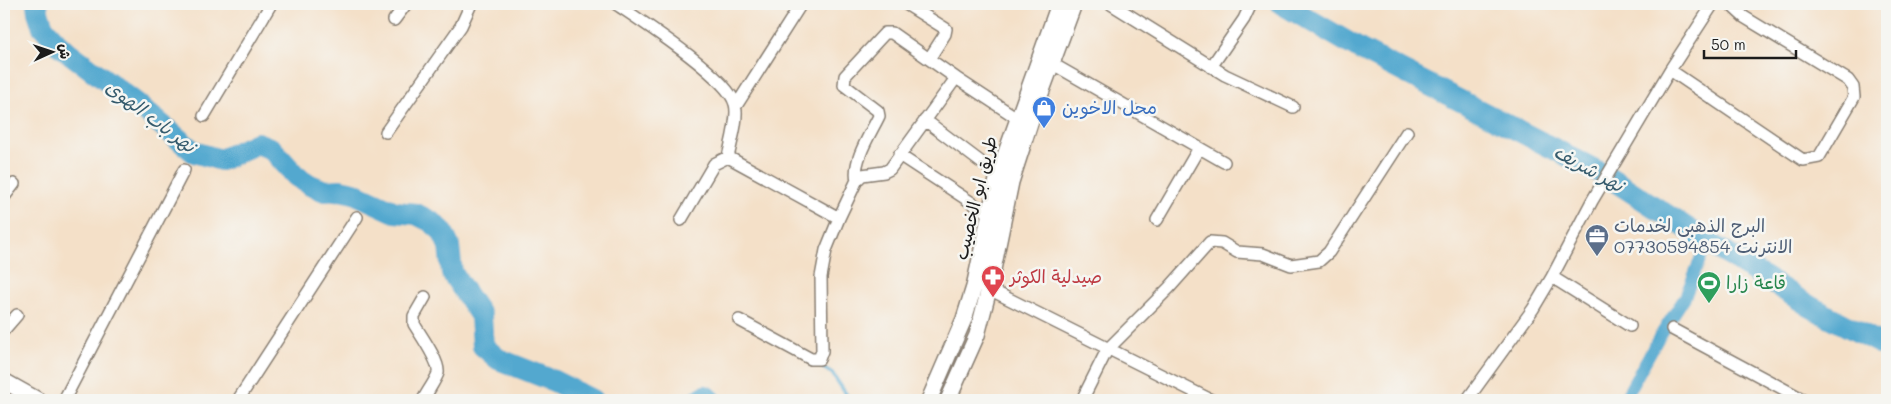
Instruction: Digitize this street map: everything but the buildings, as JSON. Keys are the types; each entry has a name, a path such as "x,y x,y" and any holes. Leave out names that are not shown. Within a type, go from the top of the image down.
{"main road":[{"name":"طريق ابو الخصيب","path":"929,400 952,351 970,303 998,174 1059,4"},
{"name":"طريق ابو الخصيب","path":"948,400 977,334 989,290 1011,182 1051,63 1074,4"},
{"path":"952,351 967,358"},
{"path":"4,381 38,400"}],"street":[{"path":"204,116 271,4"},
{"path":"394,20 406,4"},
{"path":"386,132 461,26 471,4"},
{"path":"616,4 697,62 732,95 736,106 733,135 728,157"},
{"path":"736,106 801,4"},
{"path":"906,4 946,29 945,34 929,59"},
{"path":"1110,4 1225,75 1293,107"},
{"path":"1212,67 1244,19 1251,4"},
{"path":"1467,400 1533,309 1592,201 1670,70 1713,4"},
{"path":"1670,70 1803,160 1819,157 1854,97 1853,87 1848,80 1744,17 1730,4"},
{"path":"857,180 855,173 856,164 879,116 878,111 844,85 845,76 885,33 892,33 1017,118"},
{"path":"1051,63 1224,162"},
{"path":"739,320 811,359 819,358 822,351 822,264 839,218 857,180 862,175 884,172 890,169 956,78"},
{"path":"925,120 998,174"},
{"path":"1082,400 1107,350 1169,288 1210,242 1222,243 1237,252 1263,254 1290,265 1319,261 1329,252 1407,132"},
{"path":"1157,220 1199,148"},
{"path":"899,155 989,214"},
{"path":"728,157 839,218"},
{"path":"681,220 714,164 728,157"},
{"path":"64,400 184,170"},
{"path":"4,197 14,184"},
{"path":"238,400 357,217"},
{"path":"1552,277 1630,326"},
{"path":"989,290 1211,400"},
{"path":"422,400 432,382 438,376 438,367 414,324 414,316 425,297"},
{"path":"4,330 17,315"},
{"path":"1672,329 1804,400"}],"waterway":[{"name":"نهر باب الهوى","path":"37,4 43,27 60,46 132,100 194,152 221,160 257,143 272,149 296,176 310,185 325,191 340,190 354,193 395,212 416,214 432,222 442,231 449,246 452,273 481,316 483,346 498,359 554,381 592,400"},
{"name":"نهر شريف","path":"1282,4 1361,50 1607,176 1811,307 1887,347"},
{"path":"1624,400 1658,339 1685,297 1707,242"},
{"path":"815,363 832,373 850,400"},
{"name":"نهر باب الهوى","path":"699,400 705,396 711,400"}],"place":[{"name":"محل الاخوين","path":"1044,129"},
{"name":"البرج الذهبي لخدمات الانترنت 07730594854","path":"1597,257"},
{"name":"صيدلية الكوثر","path":"993,298"},
{"name":"قاعة زارا","path":"1709,304"}]}
